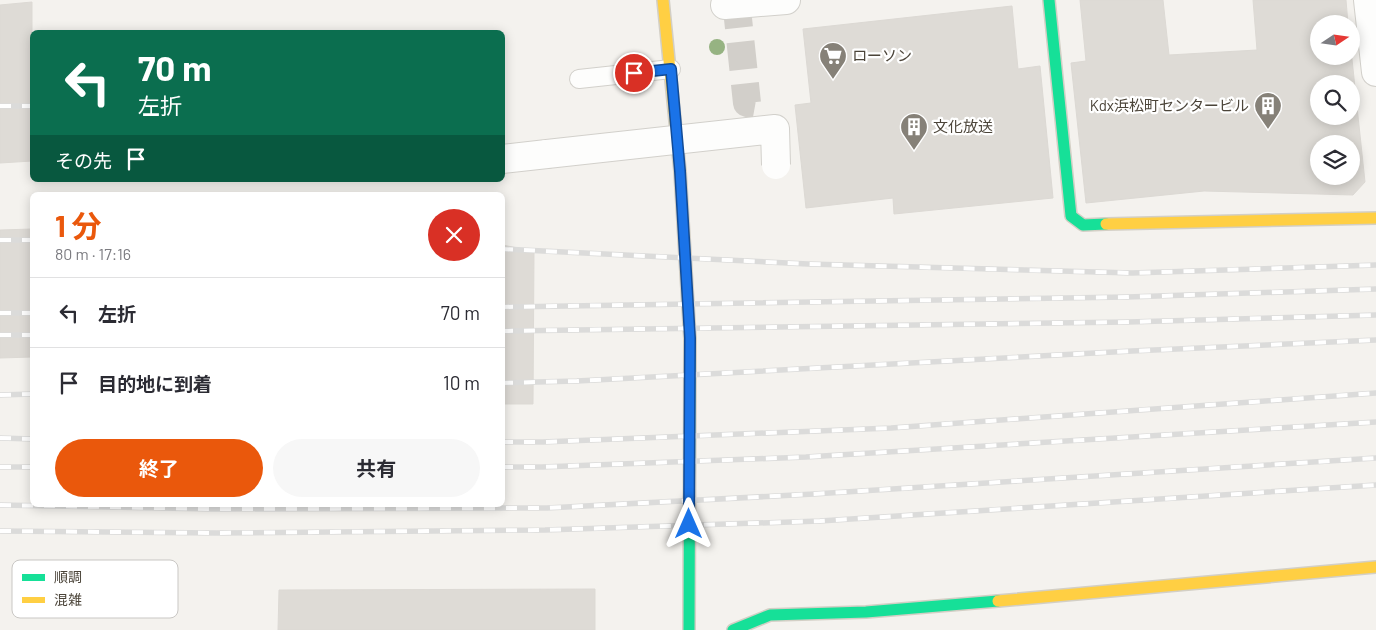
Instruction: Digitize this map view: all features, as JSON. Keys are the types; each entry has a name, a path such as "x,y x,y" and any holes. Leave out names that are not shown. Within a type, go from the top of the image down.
{"street":[{"path":"663,0 680,171 690,338 689,630"},
{"path":"725,5 786,0"},
{"path":"1049,0 1071,216 1082,225 1376,218"},
{"path":"1368,0 1376,72"},
{"path":"505,159 775,129 776,165"},
{"path":"733,630 770,615 876,611 1376,567"}],"lane":[{"path":"579,79 671,69"}],"building":[{"path":"1080,0 1163,0 1169,55 1257,50 1253,0 1346,0 1347,15 1310,15 1310,65 1353,65 1354,75 1310,75 1310,125 1359,125 1365,182 1353,195 1204,191 1086,203 1071,63 1086,61"},
{"path":"32,2 32,30 30,30 30,161 0,163 0,5"},
{"name":"文化放送","path":"1012,6 1018,69 1040,66 1053,198 894,214 893,198 806,208 795,105 811,103 803,29"},
{"path":"30,229 30,357 0,358 0,230"},
{"path":"505,246 534,251 533,404 505,404"},
{"path":"595,589 595,630 278,630 279,590"}],"tunnel":[{"path":"736,0 747,103 758,105"}],"railway":[{"path":"0,106 30,106"},
{"path":"0,240 30,240"},
{"path":"505,249 808,264 1132,273 1376,265"},
{"path":"505,307 1127,297 1376,289"},
{"path":"0,313 30,313"},
{"path":"505,331 1128,322 1376,315"},
{"path":"0,335 30,335"},
{"path":"505,383 577,381 1132,351 1376,340"},
{"path":"505,442 891,428 1376,393"},
{"path":"0,395 30,394"},
{"path":"505,467 806,457 1376,422"},
{"path":"0,438 30,439"},
{"path":"107,507 214,509 547,508 814,494 1376,458"},
{"path":"0,467 30,467"},
{"path":"0,531 216,533 545,530 820,521 1376,485"},
{"path":"0,505 30,506"}],"traffic: fast":[{"path":"1049,0 1071,216 1083,225 1106,224"},
{"path":"689,630 690,339"},
{"path":"733,630 770,615 866,612 998,601"}],"traffic: slow":[{"path":"663,0 680,171 690,339"},
{"path":"1106,224 1376,218"},
{"path":"998,601 1376,567"}],"place":[{"name":"ローソン","path":"833,80"},
{"name":"Kdx浜松町センタービル","path":"1268,130"},
{"name":"文化放送","path":"914,151"}],"route":[{"path":"634,73 671,69 680,171 690,338 689,524"}]}
